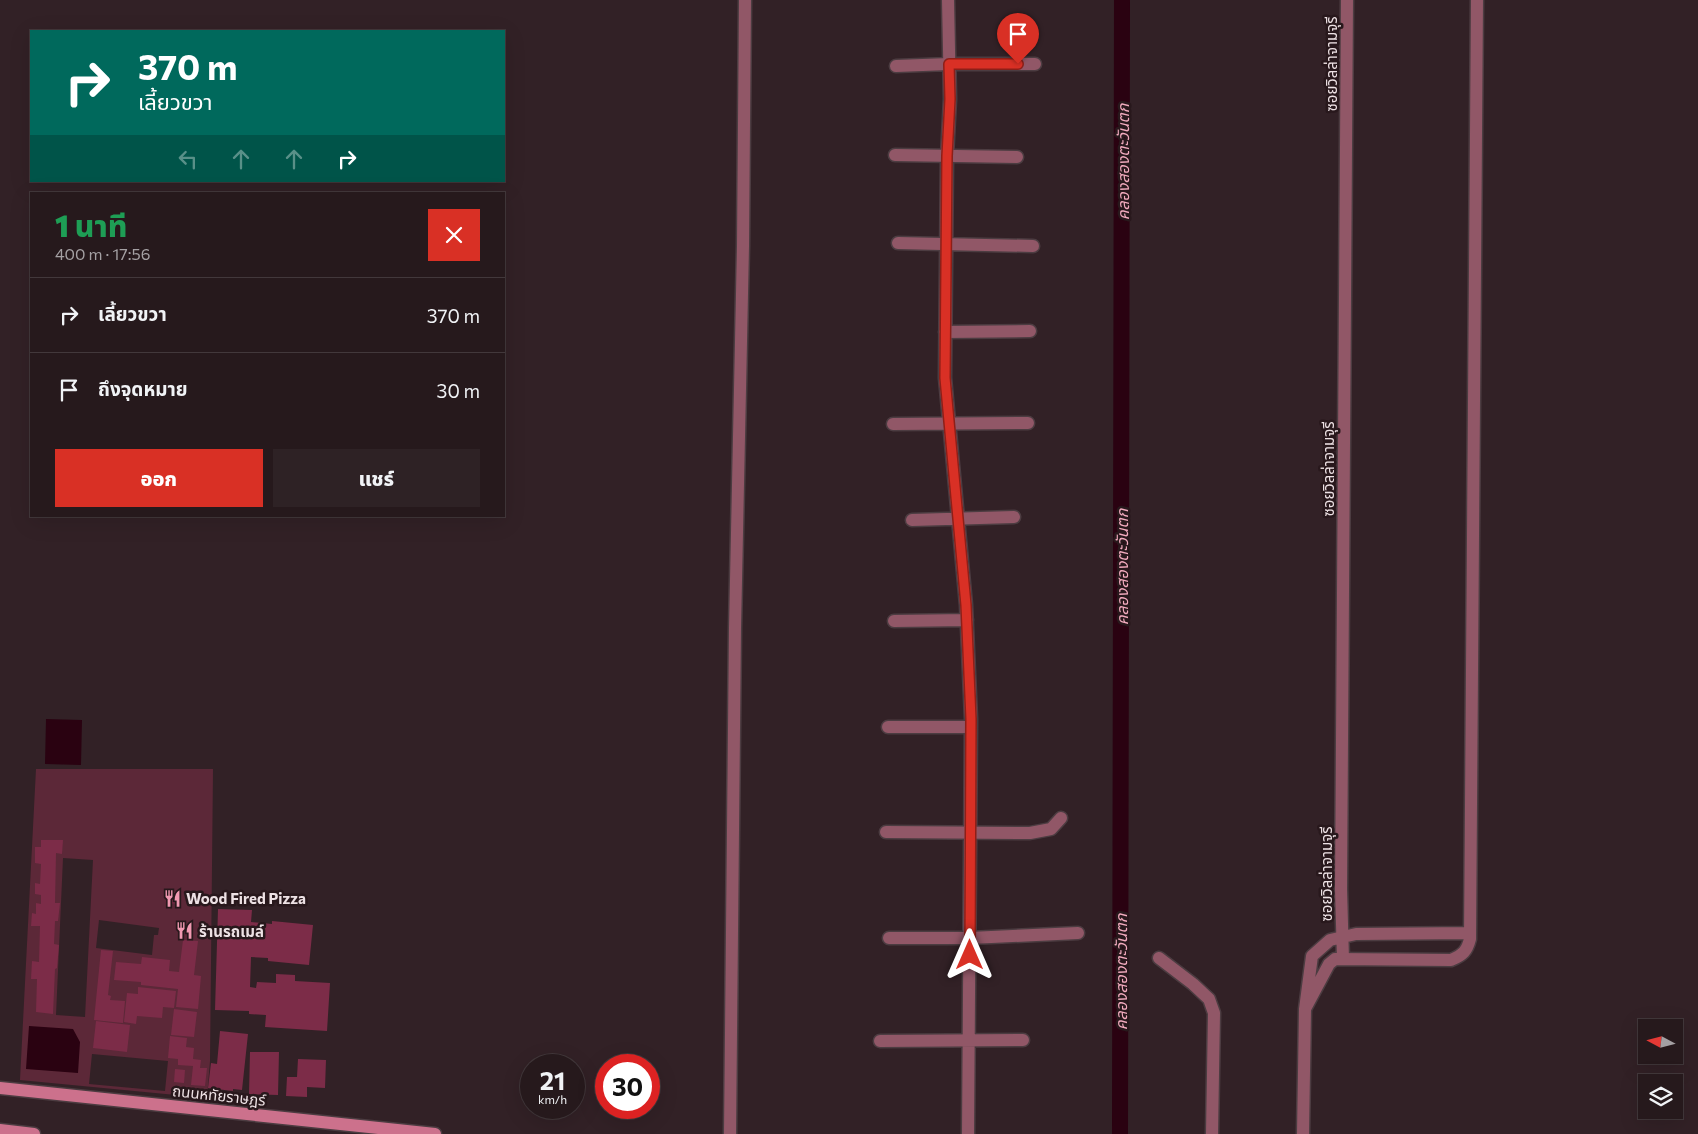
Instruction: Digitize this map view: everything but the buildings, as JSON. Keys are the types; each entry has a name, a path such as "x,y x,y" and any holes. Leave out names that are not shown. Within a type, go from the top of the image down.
{"main road":[{"name":"ถนนหทัยราษฎร์","path":"0,1088 435,1134"},
{"path":"0,1130 34,1134"}],"street":[{"path":"730,1134 746,0"},
{"path":"948,0 950,99 947,156 945,378 967,620 971,727 968,1134"},
{"name":"ซอยวิลล่าจามจุรี","path":"1306,1009 1329,964 1335,959 1343,959 1347,0"},
{"path":"1343,959 1451,960 1461,956 1467,950 1470,933 1477,0"},
{"path":"896,66 1035,64"},
{"path":"895,155 1017,157"},
{"path":"898,242 1033,246"},
{"path":"945,332 1030,331"},
{"path":"893,424 1028,423"},
{"path":"912,520 1014,517"},
{"path":"894,621 967,620"},
{"path":"888,727 971,727"},
{"path":"886,832 1030,833 1051,829 1061,818"},
{"path":"889,938 970,938 1078,933"},
{"name":"ซอยวิลล่าจามจุรี","path":"1303,1134 1306,1009 1312,956 1330,940 1356,934 1470,933"},
{"path":"1159,958 1194,984 1209,1000 1214,1013 1212,1134"},
{"path":"880,1041 1023,1040"}],"shaded area":[{"path":"46,719 82,720 81,765 45,764"},
{"name":"ร้านรถเมล์","path":"36,769 213,769 210,1061 207,1098 20,1080","holes":["63,858 93,860 85,1017 56,1015","99,920 159,928 158,935 154,935 152,955 96,948","92,1054 168,1061 165,1091 89,1084"]},
{"path":"29,1026 73,1029 80,1042 78,1073 26,1069"}],"waterway":[{"name":"คลองสองตะวันตก","path":"1120,1134 1122,0"}],"place":[{"name":"Wood Fired Pizza","path":"172,898"},
{"name":"ร้านรถเมล์","path":"185,931"}],"route":[{"path":"970,955 971,719 966,605 945,378 949,64 1018,64"}]}
